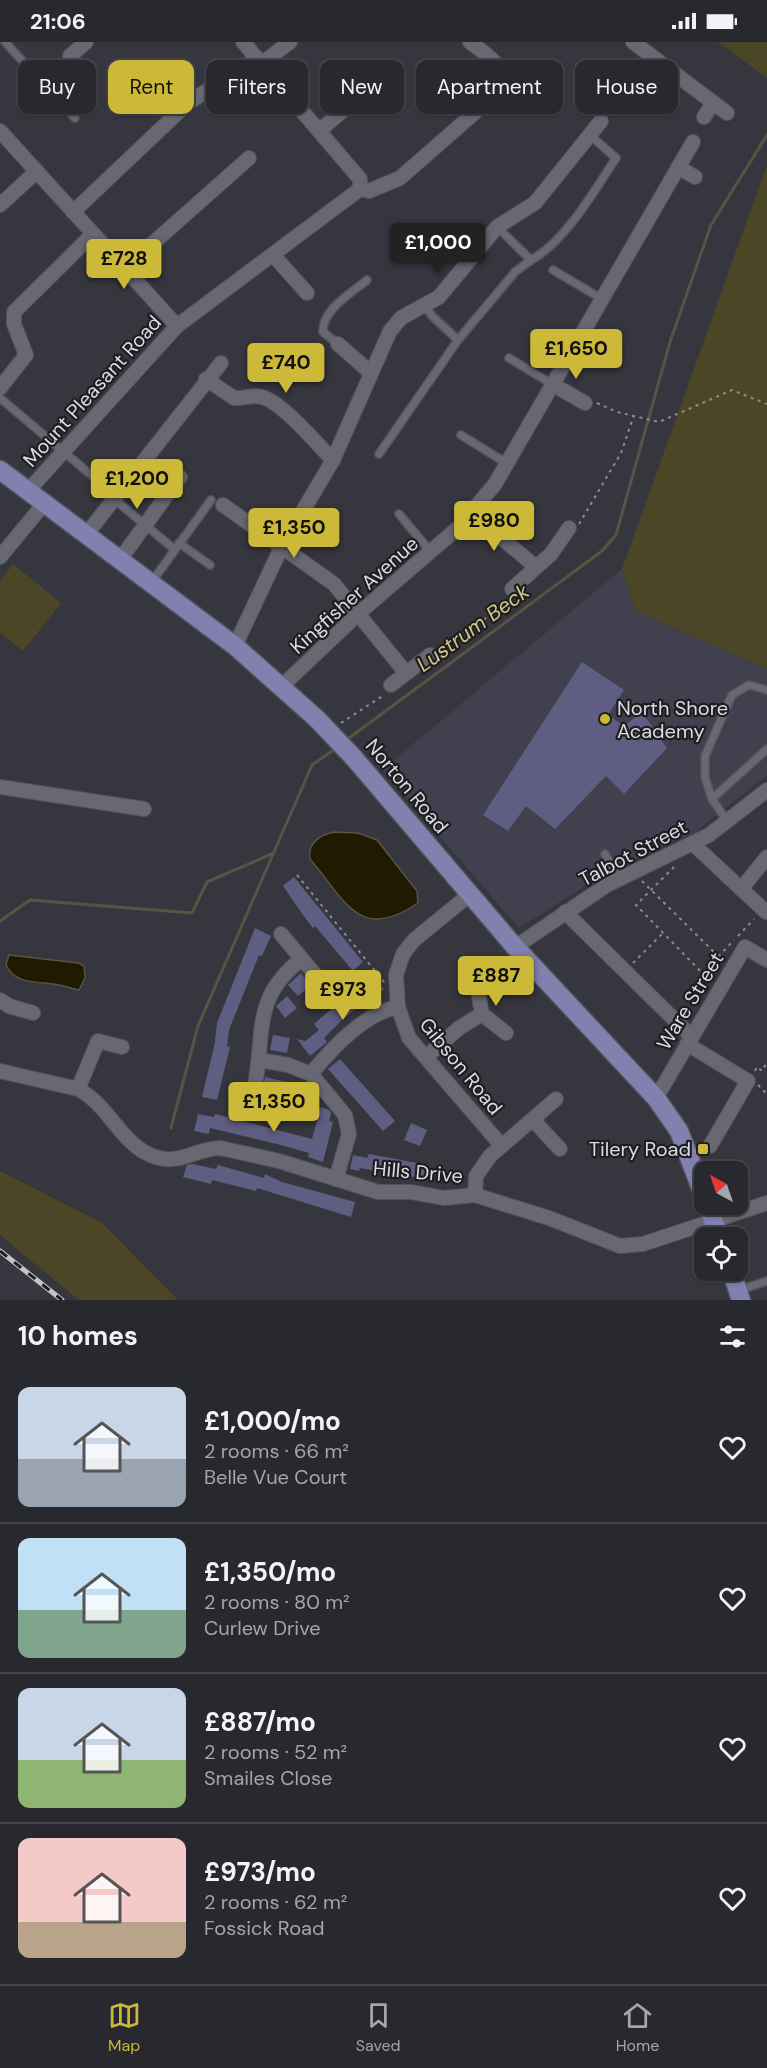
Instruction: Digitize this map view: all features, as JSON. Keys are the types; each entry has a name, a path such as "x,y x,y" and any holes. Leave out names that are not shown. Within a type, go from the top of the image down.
{"main road":[{"name":"Norton Road","path":"0,470 43,505 235,646 282,686 339,741 515,947 656,1098 679,1131 694,1170"},
{"path":"734,1281 739,1296"}],"street":[{"path":"243,42 257,60"},
{"path":"260,60 290,42"},
{"path":"304,114 360,179 360,189 369,191 400,178 496,94 502,86 501,71 496,63 470,42"},
{"path":"633,42 728,113"},
{"path":"73,212 188,103 206,92"},
{"path":"704,117 713,103"},
{"path":"319,131 339,114"},
{"path":"235,646 281,548 333,460 394,325 411,312 439,297 497,227 535,203 602,121"},
{"path":"0,131 177,326"},
{"name":"Kingfisher Avenue","path":"282,686 359,613 472,513 495,484 693,142"},
{"path":"124,268 249,158"},
{"path":"678,167 695,177"},
{"path":"0,205 37,171"},
{"name":"Mount Pleasant Road","path":"27,492 177,326 360,189"},
{"path":"0,388 26,355 14,324 14,312 93,234"},
{"path":"273,255 307,293"},
{"path":"339,345 371,373"},
{"path":"85,536 206,379 221,363"},
{"path":"206,379 234,398 255,395 267,399 292,419 333,460"},
{"path":"552,384 585,403"},
{"path":"118,561 180,477"},
{"path":"217,503 334,584 406,673"},
{"path":"0,557 5,542 43,505"},
{"path":"472,513 536,567"},
{"path":"512,589 551,554 572,529"},
{"path":"391,685 430,655"},
{"path":"0,787 144,808"},
{"name":"Talbot Street","path":"515,947 565,912 619,879 693,844 767,791"},
{"path":"693,844 765,910"},
{"path":"741,889 767,857"},
{"name":"Gibson Road","path":"469,895 407,947 397,966 398,1007 405,1032 501,1145"},
{"path":"565,912 625,971 689,1040 748,1081 710,1146"},
{"path":"281,934 317,976"},
{"name":"Ware Street","path":"656,1098 745,946 767,960"},
{"path":"254,1089 261,1060 259,1033 263,1013 279,981 302,959"},
{"path":"477,986 482,1014 506,1033"},
{"path":"3,1007 33,1013"},
{"path":"310,1074 324,1058 377,1013 398,1007"},
{"path":"426,1057 459,1028 482,1014"},
{"path":"78,1089 98,1041 122,1047"},
{"path":"261,1060 288,1065 310,1074 348,1121 349,1134 336,1179"},
{"name":"Hills Drive","path":"0,1071 78,1089 99,1103 133,1146 141,1152 166,1159 176,1159 210,1148 220,1148 262,1156 385,1193 411,1192 444,1198 475,1195 559,1221 620,1246 644,1244 694,1234"},
{"name":"Gibson Road","path":"475,1195 479,1170 501,1145 556,1099"},
{"path":"533,1120 560,1149"},
{"name":"Hills Drive","path":"722,1227 767,1203"}],"lane":[{"path":"5,42 75,118"},
{"path":"380,454 458,340 515,272 544,254 580,212 616,159 591,136"},
{"path":"497,227 531,261"},
{"path":"553,270 602,299"},
{"path":"339,345 324,332 326,319 332,310 367,280"},
{"path":"424,305 432,316 458,340"},
{"path":"509,358 552,384"},
{"path":"0,398 146,525 176,546 210,565"},
{"path":"461,435 506,463"},
{"path":"150,584 176,546 217,503"},
{"path":"399,514 430,552"},
{"path":"727,821 712,799 705,777 705,756 732,695 749,685 767,690"},
{"path":"712,799 767,749"},
{"path":"605,854 619,879"},
{"path":"739,1296 767,1281"}],"path":[{"path":"585,403 588,398 608,409 659,422 732,390 767,404"},
{"path":"572,529 621,453 634,415"},
{"path":"674,867 636,905 719,990"},
{"path":"633,872 731,970"},
{"path":"297,875 390,989 396,989"},
{"path":"702,973 765,910"},
{"path":"625,971 663,933"},
{"path":"748,1081 757,1067 762,1071 767,1062"}],"shaded area":[{"path":"718,42 767,42 767,78"},
{"path":"767,165 767,669 636,611 622,569"},
{"path":"13,564 61,603 23,651 0,633 0,581"},
{"name":"North Shore Academy","path":"622,569 636,611 767,669 767,775 694,833 612,869 519,928 382,770"},
{"path":"334,832 358,833 377,840 417,891 418,903 398,914 381,919 367,918 355,912 344,902 310,859 313,844 324,835"},
{"path":"9,955 78,963 84,966 85,978 79,990 62,985 22,980 10,972 6,965"},
{"path":"0,1171 101,1222 178,1300 79,1300 0,1235"}],"building":[{"path":"582,662 624,690 608,715 624,726 642,712 667,748 624,794 606,776 555,829 526,806 508,831 483,815"},
{"path":"294,877 363,962 353,971 315,926 313,928 283,886"},
{"path":"255,928 271,936 262,956 259,955 229,1030 227,1046 230,1047 217,1100 202,1097 215,1042 217,1023"},
{"path":"301,973 311,985 298,996 288,985"},
{"path":"374,978 384,989 376,996 374,994 343,1019 324,1038 327,1042 310,1056 297,1039 305,1041 308,1039 319,1030 314,1024 360,984 362,987"},
{"path":"287,996 297,1008 285,1018 276,1006"},
{"path":"273,1035 290,1038 287,1053 270,1050"},
{"path":"340,1059 395,1121 383,1131 328,1069"},
{"path":"265,1077 303,1086 299,1101 262,1093"},
{"path":"317,1106 329,1110 331,1113 329,1121 333,1122 323,1162 308,1157 309,1153 281,1145 210,1128 209,1134 194,1131 198,1114 214,1117 215,1114 312,1139 318,1117 314,1115"},
{"path":"411,1123 427,1130 420,1146 404,1140"},
{"path":"369,1154 428,1165 425,1179 360,1168 359,1171 350,1169 353,1155 367,1158"},
{"path":"187,1165 216,1169 218,1165 264,1178 265,1174 282,1182 355,1202 351,1217 257,1188 256,1191 212,1180 211,1184 183,1177"}],"waterway":[{"name":"Lustrum Beck","path":"345,741 602,551 616,535 670,342 711,225 767,135"},
{"name":"Lustrum Beck","path":"171,1128 198,1026 312,765 335,749"},
{"path":"0,921 30,900 192,913 207,882 274,853"}],"railway":[{"path":"0,1251 62,1300"}],"place":[{"name":"North Shore Academy","path":"605,719"},
{"name":"Tilery Road","path":"703,1149"}]}
